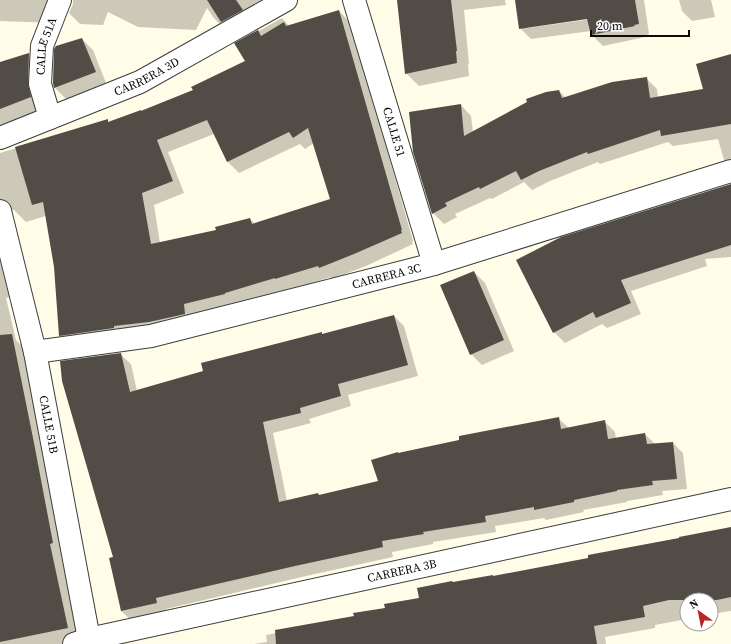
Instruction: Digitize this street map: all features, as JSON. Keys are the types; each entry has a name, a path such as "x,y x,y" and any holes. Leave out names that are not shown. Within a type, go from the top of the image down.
{"street":[{"name":"CALLE 51A","path":"50,118 40,84 42,46 60,0"},
{"name":"CARRERA 3D","path":"0,138 140,82 286,0"},
{"name":"CALLE 51","path":"354,0 434,264"},
{"name":"CARRERA 3C","path":"35,352 150,336 434,264 731,171"},
{"name":"CALLE 51B","path":"0,211 35,352 81,642"},
{"name":"CARRERA 3B","path":"81,642 731,499"}],"building":[{"path":"207,0 236,0 243,10 221,22"},
{"path":"397,0 451,0 457,63 405,74"},
{"path":"515,0 635,0 639,24 591,35 587,19 519,29"},
{"path":"339,10 402,233 319,268 318,266 225,294 184,304 185,314 149,322 114,326 114,328 59,336 54,267 43,202 32,205 15,147 108,119 108,122 141,111 193,90 191,87 245,61 234,43 258,30 261,36 284,22 286,26","holes":["207,120 227,162 289,132 293,138 308,128 330,199 252,224 250,218 215,227 216,230 151,244 142,193 173,181 157,140"]},
{"path":"82,38 96,72 54,88 54,49 56,46"},
{"path":"29,53 28,84 31,97 0,109 0,62"},
{"path":"731,54 731,124 661,136 660,130 588,154 587,152 539,171 521,180 516,171 480,189 479,187 445,203 447,206 432,214 413,152 409,112 461,104 464,136 527,102 526,99 546,92 559,90 562,98 612,82 647,77 650,98 703,89 696,64"},
{"path":"731,184 731,245 621,280 631,303 596,318 593,312 553,333 516,260 561,237"},
{"path":"474,271 504,340 470,355 440,285"},
{"path":"394,315 408,365 338,384 341,396 300,408 301,413 263,422 279,502 318,493 319,495 378,481 371,460 398,452 459,440 459,436 559,417 561,429 605,420 608,439 645,433 647,444 673,442 677,479 652,481 653,485 617,490 574,500 574,502 534,510 534,507 485,516 486,522 423,532 424,534 382,541 383,547 156,598 157,603 121,611 109,558 113,557 62,381 60,361 121,353 130,392 203,371 201,363"},
{"path":"12,334 53,543 50,544 68,628 0,642 0,335"},
{"path":"731,527 731,597 719,600 719,592 679,592 679,600 669,600 643,606 645,617 594,626 597,644 276,644 275,630 354,616 353,613 385,608 384,604 419,598 417,588 452,581 493,576 588,558 588,555"}]}
